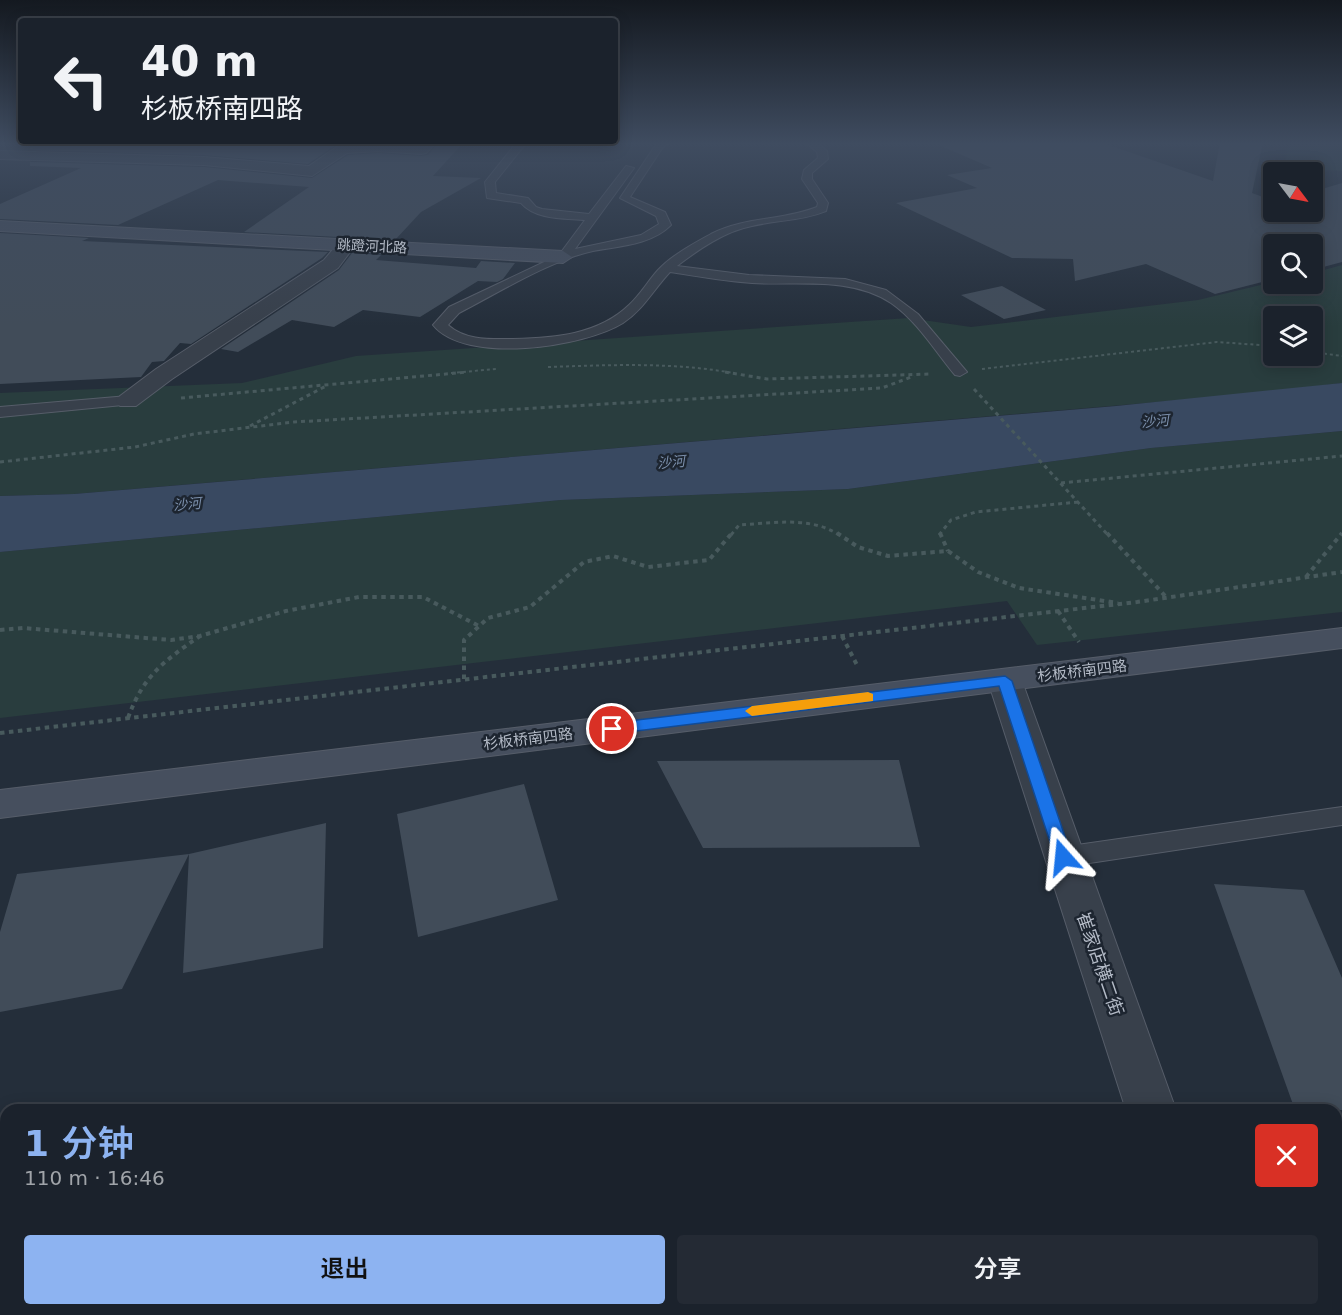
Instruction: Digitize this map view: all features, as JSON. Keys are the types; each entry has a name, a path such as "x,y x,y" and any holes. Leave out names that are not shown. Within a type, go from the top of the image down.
{"street":[{"name":"跳蹬河北路","path":"0,226 563,257"},
{"path":"128,401 164,374 331,264 347,244"},
{"name":"杉板桥南四路","path":"0,804 1342,638"},
{"name":"崔家店横二街","path":"1005,681 1149,1104"}],"lane":[{"path":"527,203 532,209 547,213 592,218"},
{"path":"563,257 603,203"},
{"path":"637,203 661,214 664,225 644,238 587,249 563,257 454,309 440,324 452,337 485,343 565,339 589,333 632,310 668,268 737,226 812,214 822,209 823,203"},
{"path":"668,268 747,279 822,281 878,292 895,300 910,314 960,372"},
{"path":"0,412 128,401"},
{"path":"1063,857 1342,816"}],"path":[{"path":"543,367 611,365 704,368 767,379 819,380 960,372 1217,342 1263,345"},
{"path":"1323,353 1342,356"},
{"path":"128,401 498,369"},
{"path":"0,462 135,447 194,434 306,421 882,388 919,374"},
{"path":"246,428 330,385"},
{"path":"980,395 1167,598"},
{"path":"1061,483 1342,456"},
{"path":"1078,502 976,512 951,520 939,535 948,551 978,572 1019,588 1124,603"},
{"path":"464,679 464,640 488,618 530,607 584,562 613,556 648,567 709,560 739,525 788,522 826,526 858,548 888,556 948,551"},
{"path":"1306,577 1342,533"},
{"path":"0,733 1167,598 1342,572"},
{"path":"0,630 23,628 171,640 200,636 286,611 359,597 423,597 479,626"},
{"path":"1058,611 1081,645"},
{"path":"128,718 136,692 155,668 200,636"},
{"path":"842,636 856,667"}],"green space":[{"path":"1342,265 1342,383 1252,394 74,494 0,496 0,393 242,383 356,356 909,318 971,327 1198,300 1263,284 1263,294 1323,294 1323,270"},
{"path":"1342,431 1342,612 1037,645 1007,601 0,718 0,552 561,500 848,489 1151,448"}],"water":[{"name":"沙河","path":"1342,383 1342,431 1151,448 848,489 561,500 0,552 0,496 74,494 1116,406"}],"building":[{"path":"166,203 118,225 0,219 0,204"},
{"path":"285,203 436,203 421,212 395,240 244,232"},
{"path":"897,203 1263,203 1263,222 1323,222 1323,203 1342,203 1342,262 1323,267 1323,234 1263,234 1263,282 1215,294 1146,264 1075,281 1073,259 1012,258"},
{"path":"0,233 89,238 82,241 328,252 191,344 180,343 164,361 152,362 141,377 0,384"},
{"path":"352,253 381,255 376,260 476,268 481,261 515,263 503,279 497,282 478,281 420,317 363,310 334,327 292,320 238,352 221,349 339,270"},
{"path":"1002,286 1046,310 1004,319 961,295"},
{"path":"899,760 920,847 703,848 657,761"},
{"path":"524,784 558,900 418,937 397,814"},
{"path":"326,823 323,948 183,973 189,854"},
{"path":"189,854 122,989 0,1012 0,932 17,874"},
{"path":"1214,884 1304,890 1342,978 1342,1104 1293,1104"}],"slow traffic":[{"path":"752,711 868,697"}],"route":[{"path":"612,729 1005,681 1063,857"}]}
